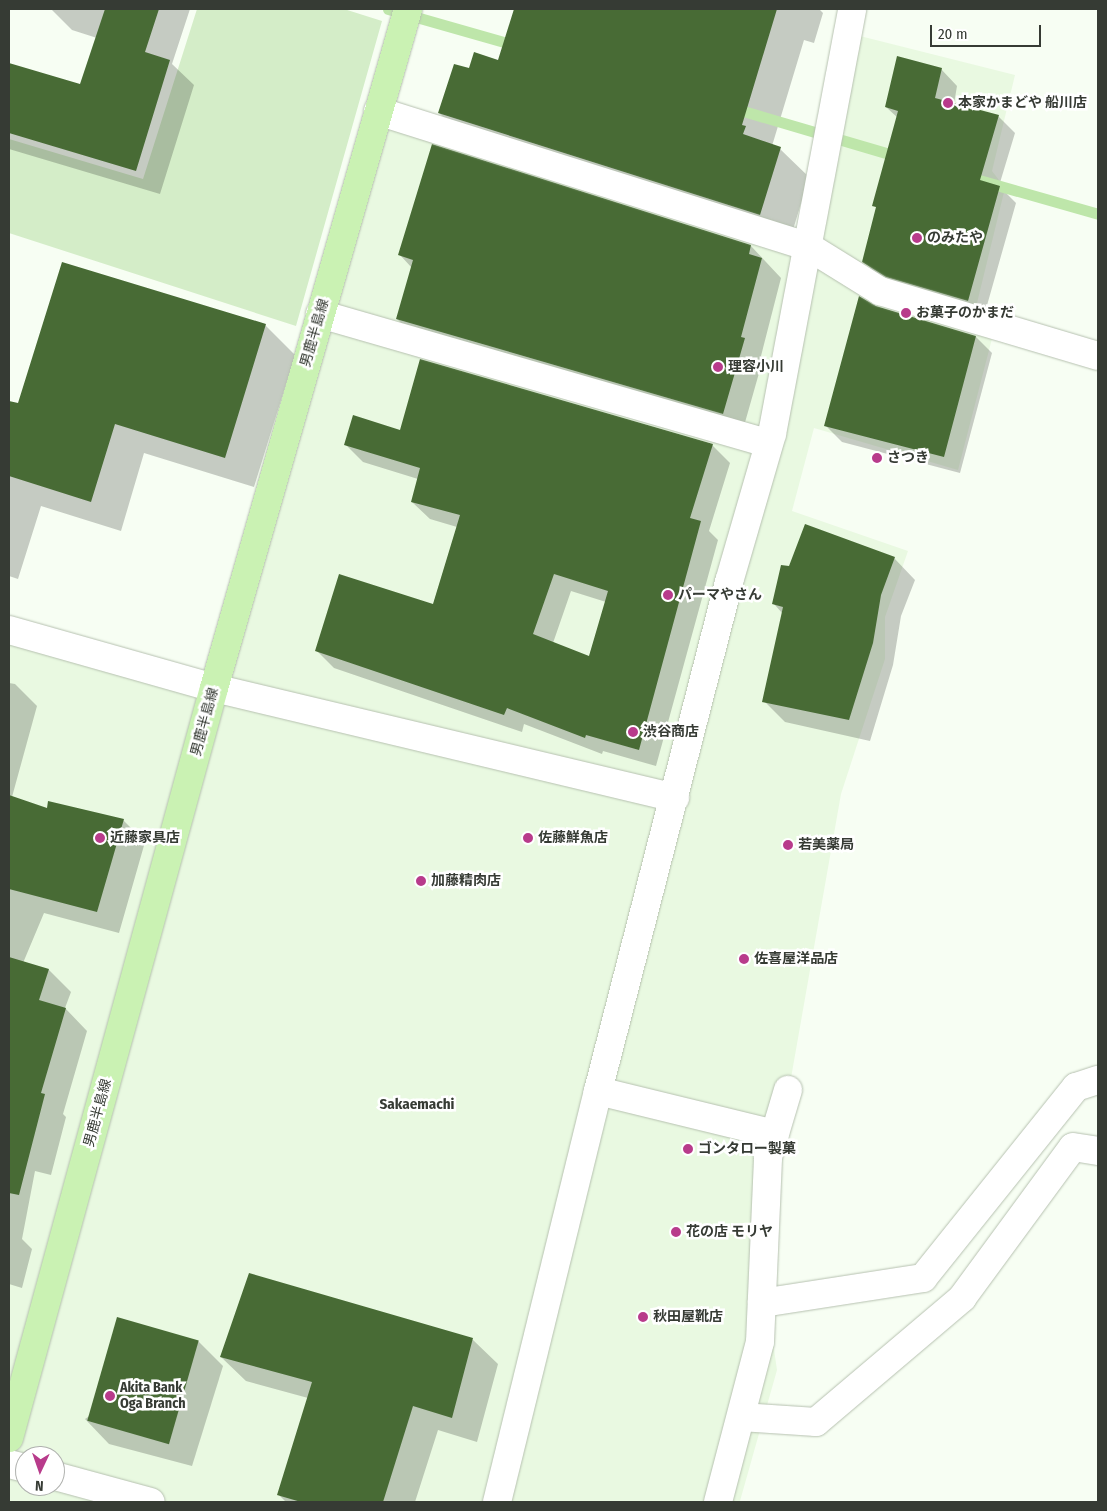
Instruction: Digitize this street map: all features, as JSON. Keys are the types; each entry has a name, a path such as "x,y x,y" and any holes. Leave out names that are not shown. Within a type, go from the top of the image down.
{"main road":[{"name":"男鹿半島線","path":"9,1438 214,688 408,9"}],"street":[{"path":"497,1502 598,1091 730,582 769,444 809,247 852,9"},
{"path":"378,111 809,247 880,291 1098,356"},
{"path":"320,314 769,444"},
{"path":"9,630 214,688 675,798"},
{"path":"762,1303 923,1278 1076,1087 1098,1080"},
{"path":"718,1502 760,1342 768,1157 788,1090"},
{"path":"598,1091 775,1134"},
{"path":"741,1417 816,1422 962,1298 1073,1147 1098,1151"},
{"path":"65,1479 152,1502"}],"shaded area":[{"path":"197,9 344,9 382,21 296,326 9,233 9,139 143,179"},
{"path":"848,33 1015,75 992,171 1005,188 977,303 995,327 958,470 814,428 792,511 908,551 885,617 885,659 841,794 760,1254 777,1370 740,1501 9,1502 9,630 214,688 378,111 809,247"}],"building":[{"path":"105,9 159,9 145,52 170,60 136,171 9,133 9,63 80,84"},
{"path":"514,9 777,9 742,125 746,126 743,134 781,147 760,215 438,113 454,64 469,68 474,52 498,60"},
{"path":"897,56 942,68 935,98 999,115 980,180 1000,186 968,301 886,277 862,262 876,207 872,206 898,111 885,107"},
{"path":"432,144 751,245 749,254 762,258 741,337 745,338 723,414 396,319 413,260 398,255"},
{"path":"62,262 266,324 225,458 115,424 91,502 9,476 9,401 18,403"},
{"path":"859,296 876,306 976,336 944,457 824,426"},
{"path":"420,359 713,444 690,518 701,521 639,750 586,735 585,738 507,708 504,715 315,651 339,574 433,604 460,515 411,502 420,468 344,445 353,415 400,430","holes":["554,574 608,591 589,656 533,634"]},
{"path":"805,524 895,557 881,595 873,643 849,720 762,702 783,607 772,604 781,565 789,566"},
{"path":"9,795 47,808 48,801 124,819 97,912 9,889"},
{"path":"9,957 49,969 39,1000 66,1008 41,1093 45,1094 19,1195 9,1193"},
{"path":"249,1273 473,1338 452,1418 413,1406 383,1502 301,1502 277,1495 312,1382 220,1357"},
{"path":"117,1317 199,1340 169,1444 87,1421"}],"waterway":[{"path":"388,9 518,46"},
{"path":"733,108 900,157"},
{"path":"965,176 1098,214"}],"place":[{"name":"本家かまどや 船川店","path":"948,103"},
{"name":"のみたや","path":"917,238"},
{"name":"お菓子のかまだ","path":"906,313"},
{"name":"理容小川","path":"718,367"},
{"name":"さつき","path":"877,458"},
{"name":"パーマやさん","path":"668,595"},
{"name":"渋谷商店","path":"633,732"},
{"name":"近藤家具店","path":"100,838"},
{"name":"佐藤鮮魚店","path":"528,838"},
{"name":"若美薬局","path":"788,845"},
{"name":"加藤精肉店","path":"421,881"},
{"name":"佐喜屋洋品店","path":"744,959"},
{"name":"ゴンタロー製菓","path":"688,1149"},
{"name":"花の店 モリヤ","path":"676,1232"},
{"name":"秋田屋靴店","path":"643,1317"},
{"name":"Akita Bank Oga Branch","path":"110,1396"}],"district":[{"name":"Sakaemachi","path":"417,1105"}]}
